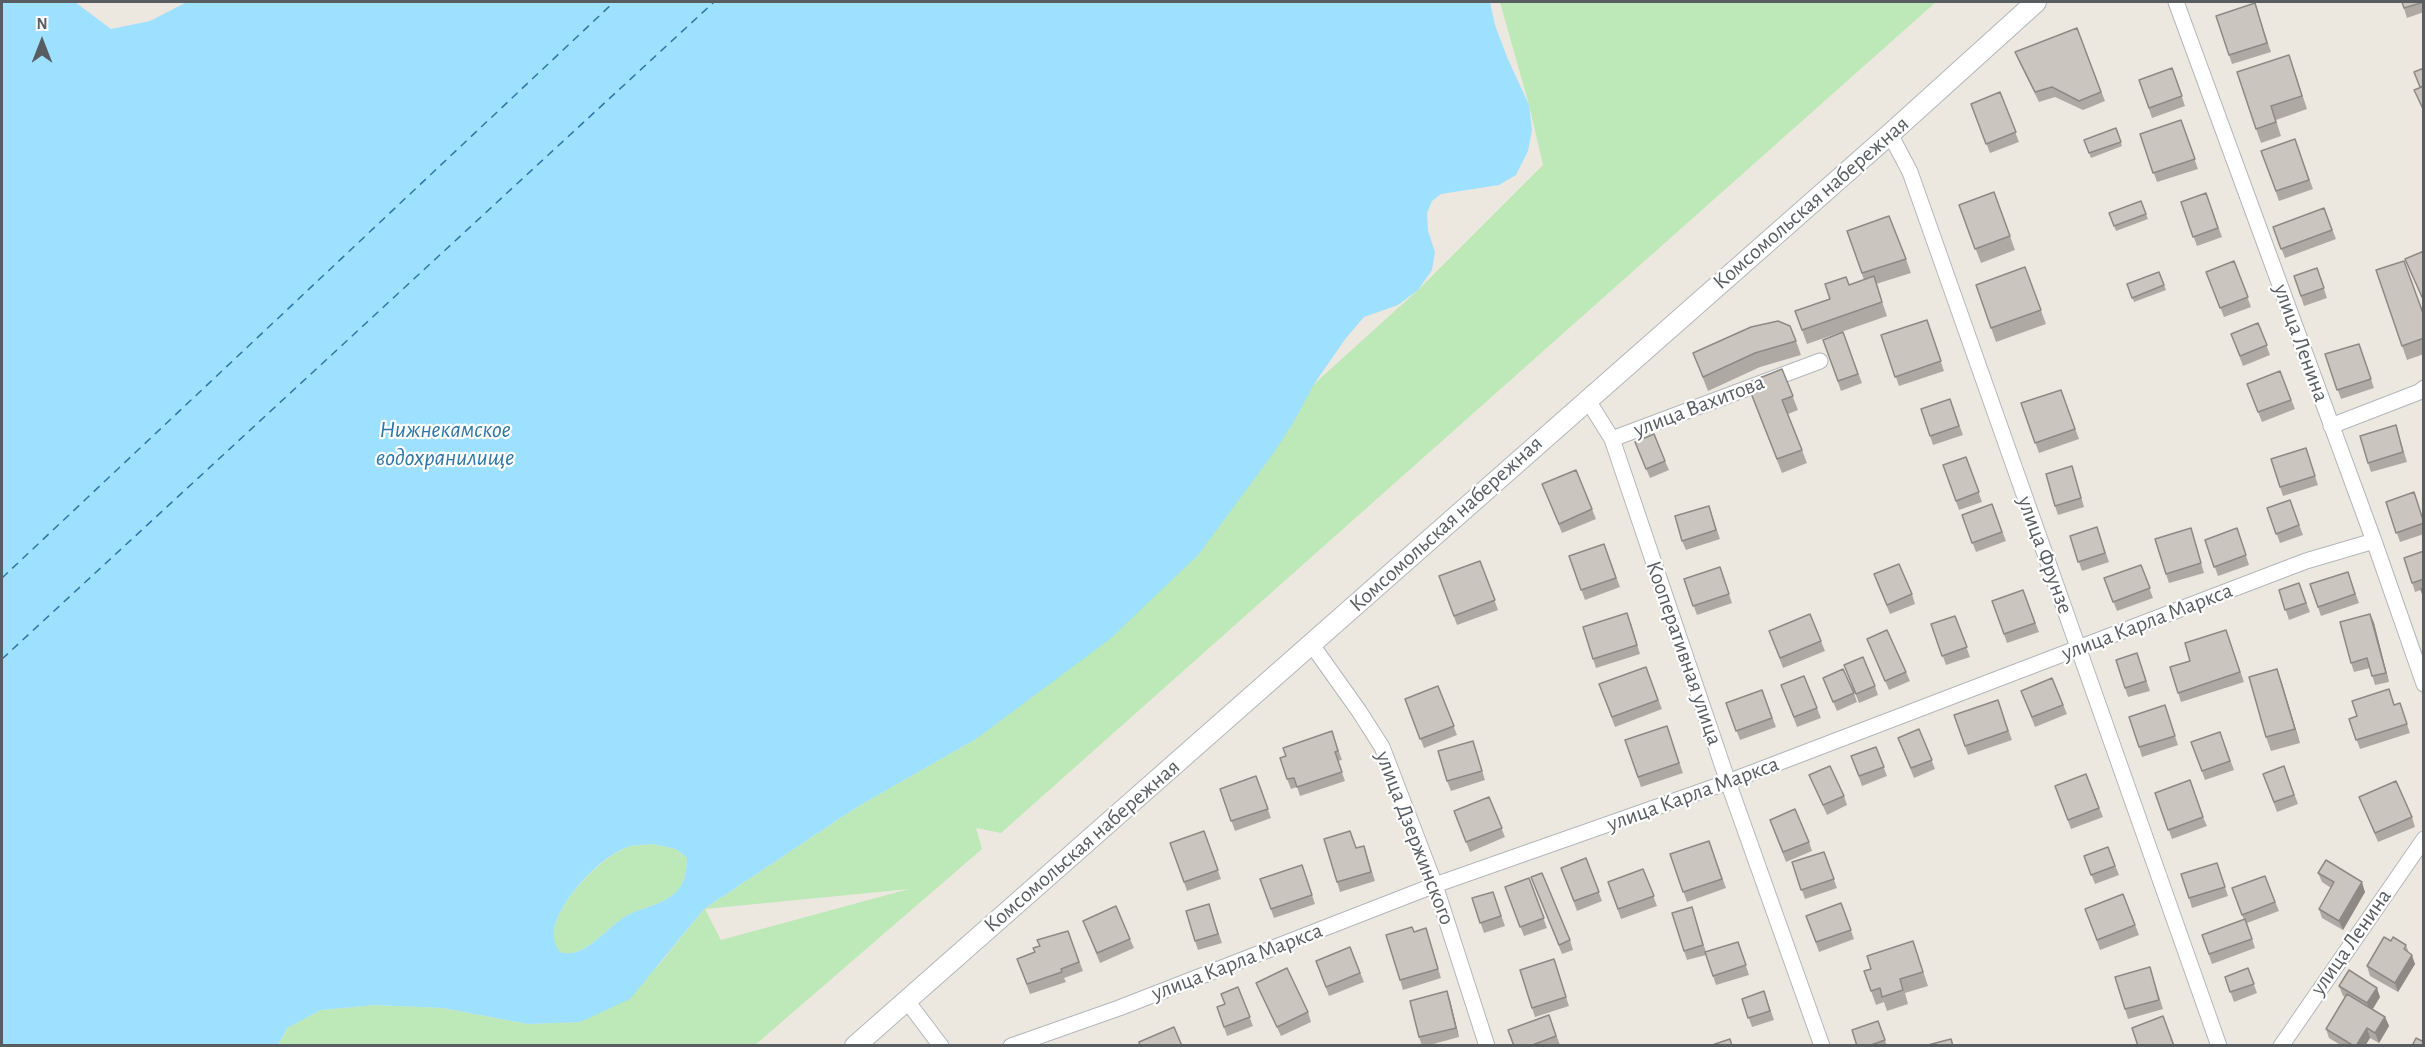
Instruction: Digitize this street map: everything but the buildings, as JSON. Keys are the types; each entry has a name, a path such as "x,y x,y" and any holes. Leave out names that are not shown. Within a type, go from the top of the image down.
{"street":[{"name":"Комсомольская набережная","path":"855,1046 1312,645 1432,536 1890,134 2036,2"},
{"name":"улица Ленина","path":"2176,2 2374,541 2424,684"},
{"name":"улица Фрунзе","path":"1890,134 1914,183 2219,1046"},
{"name":"улица Вахитова","path":"1612,439 1820,361"},
{"path":"2331,426 2419,392 2424,388"},
{"name":"Кооперативная улица","path":"1587,399 1612,439 1728,782 1822,1046"},
{"name":"улица Карла Маркса","path":"1011,1046 1119,1008 1435,885 1728,782 2306,561 2374,541"},
{"name":"улица Дзержинского","path":"1312,645 1382,747 1435,885 1487,1046"},
{"name":"улица Ленина","path":"2281,1046 2424,839"},
{"path":"907,1001 942,1046"}],"green space":[{"path":"1500,2 1936,2 1001,833 976,828 982,849 755,1045 278,1046 287,1028 321,1010 375,1005 443,1008 528,1024 580,1022 657,967 704,909 857,807 976,739 1314,384 1418,290 1543,165","holes":["909,889 721,940 705,909"]},
{"path":"653,844 676,849 687,858 684,880 676,892 666,900 621,919 596,940 578,951 559,952 554,936 557,919 581,883 592,871 625,848"}],"water":[{"name":"Нижнекамское водохранилище","path":"2,2 75,2 111,29 150,21 187,2 1490,2 1495,25 1507,57 1529,105 1532,130 1528,151 1516,175 1499,185 1441,194 1432,201 1427,213 1428,231 1435,252 1432,270 1418,290 1398,305 1364,317 1346,338 1314,384 1272,455 1198,555 1110,639 976,739 857,807 704,909 630,999 580,1022 528,1024 443,1008 375,1005 321,1010 287,1028 278,1045 2,1045","holes":["653,844 676,849 687,858 684,880 676,892 666,900 621,919 579,951 560,952 554,936 557,919 571,894 592,871 615,853 631,846"]}],"ferry route":[{"path":"2,578 614,2"},
{"path":"2,659 714,2"}]}
